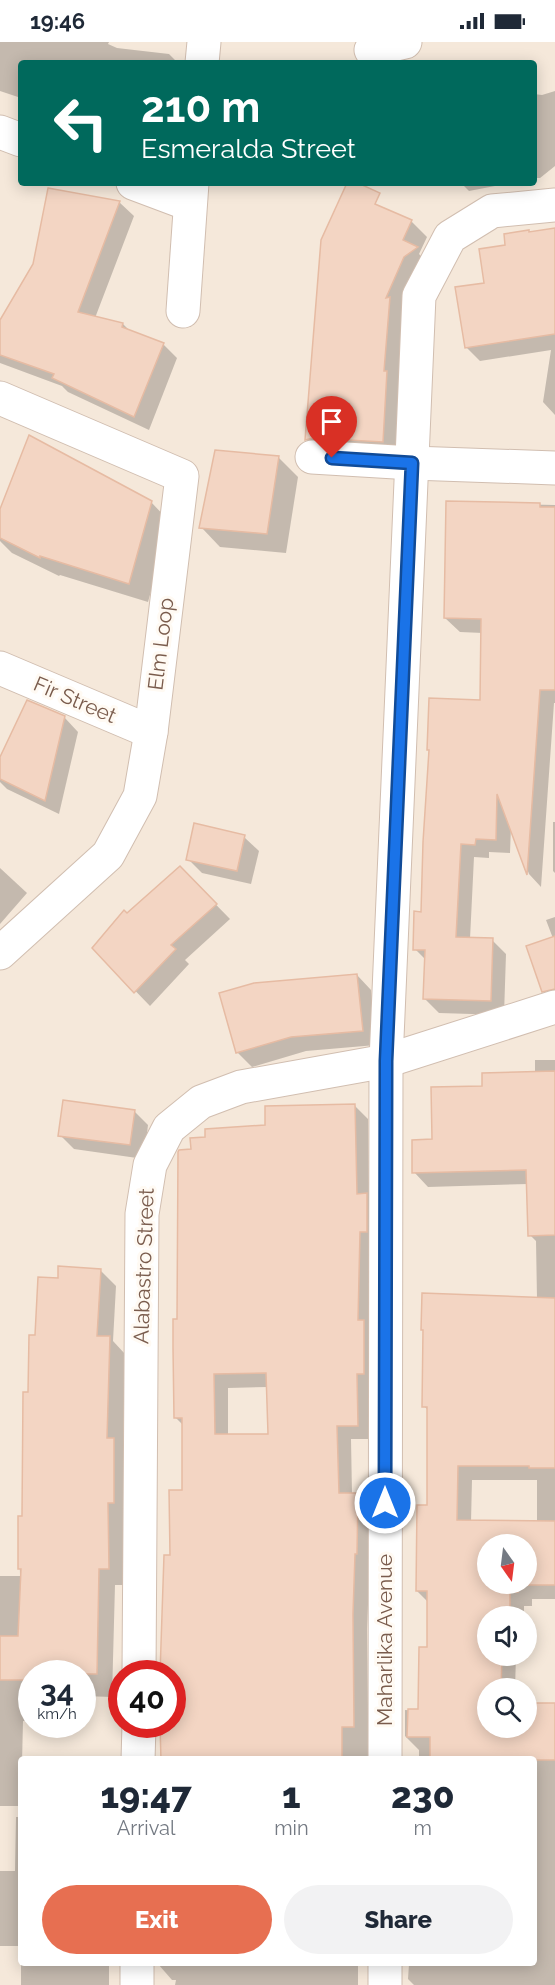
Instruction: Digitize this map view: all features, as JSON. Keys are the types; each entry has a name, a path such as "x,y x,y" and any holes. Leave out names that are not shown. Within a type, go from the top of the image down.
{"street":[{"path":"202,60 204,42"},
{"path":"371,50 405,42"},
{"path":"0,132 18,139"},
{"path":"149,186 190,194 183,311"},
{"name":"Maharlika Avenue","path":"385,1756 386,1061 419,296 450,237 492,210 555,205"},
{"name":"Elm Loop","path":"0,398 182,476 151,732 140,796 108,855 0,953"},
{"path":"312,457 555,468"},
{"name":"Fir Street","path":"0,668 151,732"},
{"name":"Alabastro Street","path":"139,1660 142,1214 150,1165 169,1128 201,1102 241,1087 386,1061 555,1007"},
{"path":"138,1756 139,1738"},
{"path":"137,1966 137,1985"},
{"path":"385,1966 385,1985"}],"shaded area":[{"path":"0,42 555,42 555,1985 0,1985"}],"building":[{"path":"346,186 365,186 380,193 375,204 412,220 403,240 418,247 404,257 386,298 390,297 384,371 387,371 383,442 313,438 305,440 321,240"},
{"path":"48,188 120,201 78,312 123,323 122,327 164,343 134,417 52,378 54,374 0,355 0,320 33,264"},
{"path":"555,228 555,334 465,348 455,287 484,283 479,249 505,245 504,234"},
{"path":"29,435 152,501 129,584 40,556 40,558 0,538 0,509"},
{"path":"215,450 279,456 267,534 199,528"},
{"path":"446,501 540,503 540,507 555,507 555,690 540,690 527,875 497,794 496,840 476,839 475,845 461,844 456,937 493,938 491,1001 423,999 425,950 413,950 414,911 421,912 429,750 427,750 429,698 480,700 481,619 444,618"},
{"path":"27,700 65,716 45,801 0,779 0,757"},
{"path":"194,823 245,835 237,871 186,860"},
{"path":"180,866 217,904 171,945 176,949 134,993 92,948 124,910 127,913"},
{"path":"555,936 555,989 542,992 526,946"},
{"path":"357,974 363,1031 291,1037 236,1053 219,993 254,983"},
{"path":"555,1071 555,1235 528,1236 526,1170 412,1173 412,1140 432,1139 431,1087 482,1086 482,1073"},
{"path":"63,1100 135,1110 130,1145 58,1136"},
{"path":"355,1104 357,1194 367,1193 367,1232 360,1232 358,1320 364,1320 364,1374 357,1374 358,1426 337,1426 339,1493 358,1493 353,1614 354,1727 342,1727 342,1756 161,1756 160,1738 186,1738 186,1660 160,1660 164,1555 170,1555 169,1490 182,1490 182,1418 174,1418 173,1348 173,1319 177,1319 178,1152 191,1149 190,1138 205,1137 205,1129 265,1125 265,1106","holes":["266,1373 268,1434 215,1434 214,1374"]},
{"path":"58,1266 101,1269 97,1336 110,1336 107,1438 114,1438 114,1503 108,1503 109,1569 99,1569 97,1674 96,1660 18,1660 18,1680 0,1680 0,1636 18,1636 21,1569 18,1569 18,1516 22,1516 23,1392 28,1392 29,1335 35,1335 38,1277 58,1278"},
{"path":"422,1293 555,1298 555,1468 458,1466 457,1520 555,1521 555,1585 537,1585 537,1534 477,1534 477,1594 510,1594 510,1606 477,1606 477,1666 502,1666 501,1678 477,1678 477,1738 537,1738 537,1703 555,1703 555,1760 537,1760 537,1756 430,1756 430,1737 407,1737 408,1709 418,1709 419,1647 427,1647 427,1591 416,1591 417,1505 427,1505 427,1407 422,1407"}],"route":[{"path":"332,458 412,463 386,1061 385,1503"}]}
